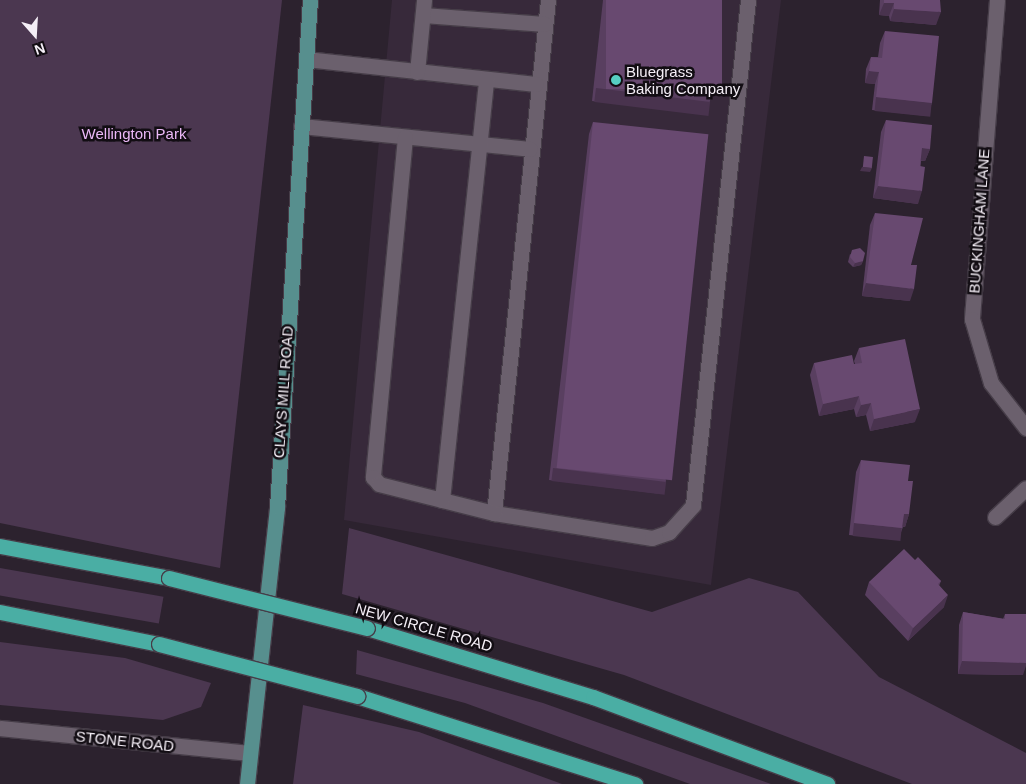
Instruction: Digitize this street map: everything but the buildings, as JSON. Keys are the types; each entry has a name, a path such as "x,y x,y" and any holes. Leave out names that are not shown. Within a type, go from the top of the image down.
{"highway":[{"name":"NEW CIRCLE ROAD","path":"0,546 169,578 367,628 593,697 827,784"},
{"path":"0,612 159,644 356,696 635,784"}],"main road":[{"name":"CLAYS MILL ROAD","path":"246,784 276,507 310,0"}],"street":[{"path":"417,72 424,0"},
{"path":"494,513 536,84 548,0"},
{"path":"405,137 373,477 379,484 494,513 652,538 669,532 693,505 748,0"},
{"name":"BUCKINGHAM LANE","path":"998,0 972,319 991,383 1026,428"},
{"path":"423,16 545,24"},
{"path":"306,59 536,84"},
{"path":"442,500 486,79"},
{"path":"301,126 530,149"},
{"path":"995,517 1026,488"},
{"name":"STONE ROAD","path":"0,728 250,753"}],"shaded area":[{"path":"392,0 781,0 711,585 344,520"}],"green space":[{"name":"Wellington Park","path":"0,0 282,0 220,568 0,523"},
{"path":"349,528 652,612 749,578 798,592 879,677 1026,753 1026,784 912,784 624,675 342,594"},
{"path":"0,568 163,597 159,623 0,595"},
{"path":"0,642 125,658 211,683 201,707 163,720 0,705"},
{"path":"357,650 543,703 771,784 690,784 465,703 356,674"},
{"path":"303,705 419,732 562,784 293,784"}],"place":[{"name":"Bluegrass Baking Company","path":"616,80"}]}
